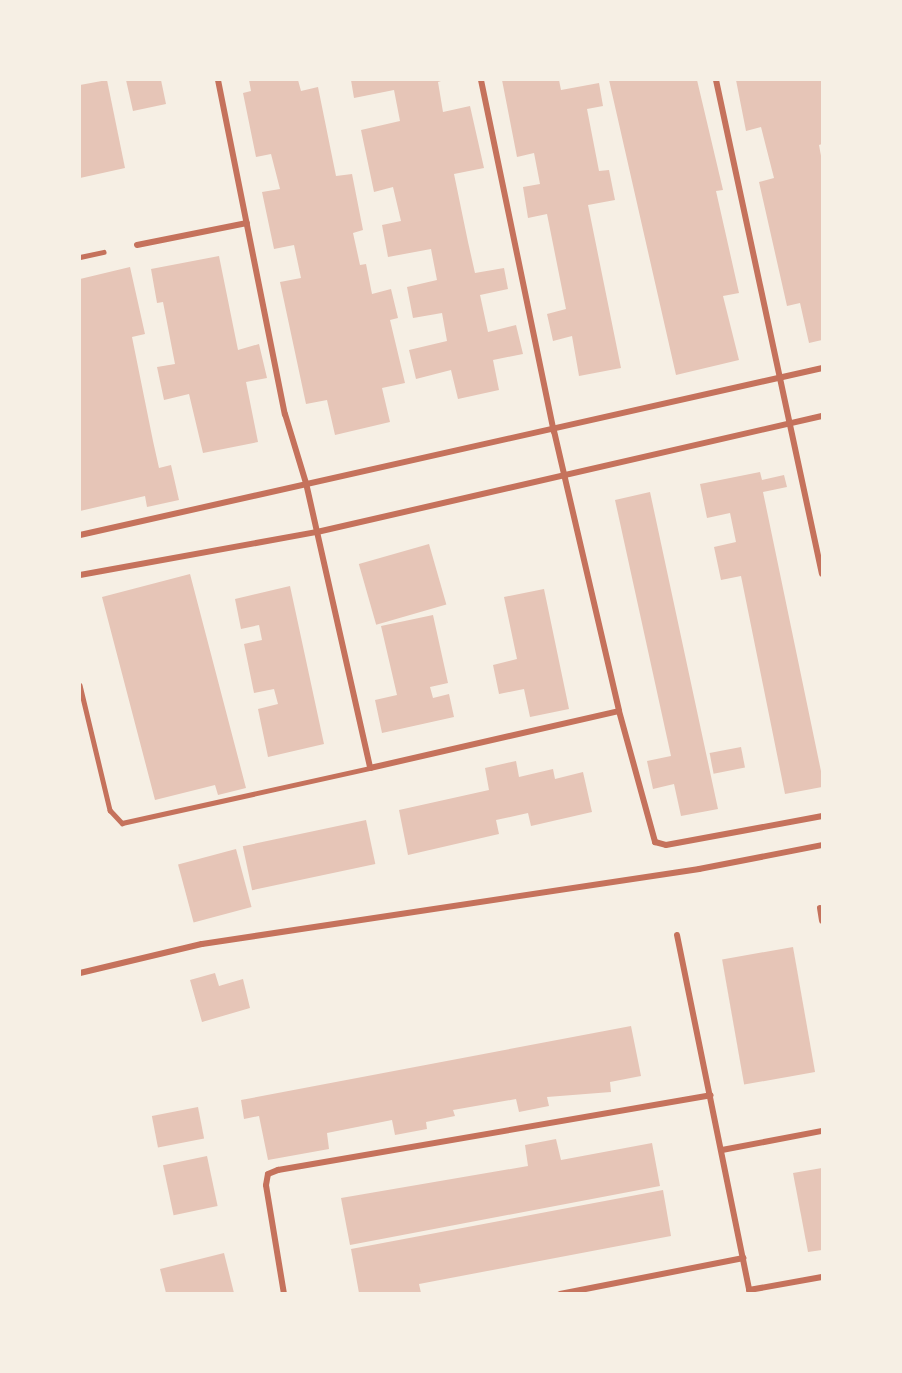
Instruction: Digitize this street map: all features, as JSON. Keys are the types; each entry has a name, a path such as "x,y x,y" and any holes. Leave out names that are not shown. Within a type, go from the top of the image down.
{"street":[{"path":"218,80 285,414 306,483 370,768 619,711"},
{"path":"482,80 554,431 619,711 655,842 666,845 822,816"},
{"path":"716,80 778,379 792,424 822,574"},
{"path":"137,245 247,223"},
{"path":"80,535 306,483 554,431 822,368"},
{"path":"80,574 317,532 822,416"},
{"path":"80,973 202,945 699,869 822,845"},
{"path":"820,908 822,921"},
{"path":"677,935 749,1292 822,1277"},
{"path":"284,1293 266,1185 268,1174 278,1170 711,1095"},
{"path":"722,1150 822,1131"},
{"path":"560,1293 743,1258"}],"lane":[{"path":"80,257 103,252"},
{"path":"80,685 110,810 122,823 370,768"}],"building":[{"path":"107,80 125,168 80,178 80,85"},
{"path":"126,80 161,80 166,104 133,111"},
{"path":"249,80 298,80 301,91 318,87 336,176 352,174 363,230 353,233 360,265 366,264 372,294 391,289 398,318 390,320 405,383 382,388 390,422 335,435 327,400 306,404 280,282 301,278 294,245 274,249 262,192 280,189 271,154 256,157 243,93 251,91"},
{"path":"351,80 444,80 438,82 443,112 470,106 484,168 454,174 468,242 475,273 504,268 508,289 480,295 488,332 516,325 523,354 493,360 499,390 458,399 451,370 416,379 409,350 447,341 442,313 413,318 407,287 437,280 431,249 388,257 382,225 401,221 393,187 374,192 361,130 400,121 394,90 354,98"},
{"path":"502,80 559,80 561,90 599,83 603,106 587,109 599,171 609,170 615,200 588,205 621,368 579,376 572,336 553,341 547,314 566,309 547,214 528,218 523,187 540,184 534,153 517,157"},
{"path":"609,80 697,80 723,190 716,191 739,293 723,296 739,360 676,375"},
{"path":"736,80 822,80 822,144 819,145 822,161 822,340 809,343 800,303 787,306 759,182 774,178 761,127 746,131"},
{"path":"219,256 238,350 259,344 267,378 246,382 258,442 203,453 189,394 164,400 157,367 175,364 163,302 157,303 151,269"},
{"path":"130,267 145,334 132,337 153,441 159,468 171,465 179,500 147,507 145,496 80,511 80,279"},
{"path":"760,472 762,480 784,475 787,487 763,492 822,776 822,787 785,794 741,576 721,580 714,547 736,542 730,513 707,518 700,484"},
{"path":"650,492 718,809 681,816 674,784 653,789 647,761 671,756 615,500"},
{"path":"429,544 446,605 376,625 359,564"},
{"path":"190,574 246,788 218,795 215,785 155,800 102,597"},
{"path":"290,586 324,744 268,757 258,709 278,704 274,689 254,693 244,644 262,640 259,625 241,629 235,599"},
{"path":"544,589 569,709 530,717 524,689 499,694 493,665 517,659 504,597"},
{"path":"433,615 448,683 430,687 433,698 449,694 454,717 382,733 375,700 397,695 381,626"},
{"path":"741,747 745,768 714,774 710,753"},
{"path":"516,761 519,777 553,769 555,779 583,772 592,812 531,826 528,813 496,820 499,834 408,855 399,810 489,790 485,768"},
{"path":"366,820 375,864 252,890 243,846"},
{"path":"236,849 252,907 194,922 178,865"},
{"path":"793,947 815,1072 744,1085 722,960"},
{"path":"215,973 219,986 243,979 250,1008 202,1022 190,980"},
{"path":"631,1026 641,1076 610,1082 611,1092 547,1097 549,1106 519,1112 516,1099 453,1110 455,1116 426,1122 427,1129 395,1135 392,1120 327,1133 329,1149 268,1160 259,1116 244,1119 241,1100"},
{"path":"198,1107 204,1138 158,1147 152,1116"},
{"path":"556,1139 561,1160 652,1143 660,1186 350,1245 341,1198 528,1166 525,1145"},
{"path":"207,1156 218,1206 174,1215 163,1165"},
{"path":"822,1168 822,1250 808,1252 793,1173"},
{"path":"663,1190 671,1236 419,1284 421,1293 359,1293 351,1249"},
{"path":"224,1253 234,1293 166,1293 160,1269"}]}
